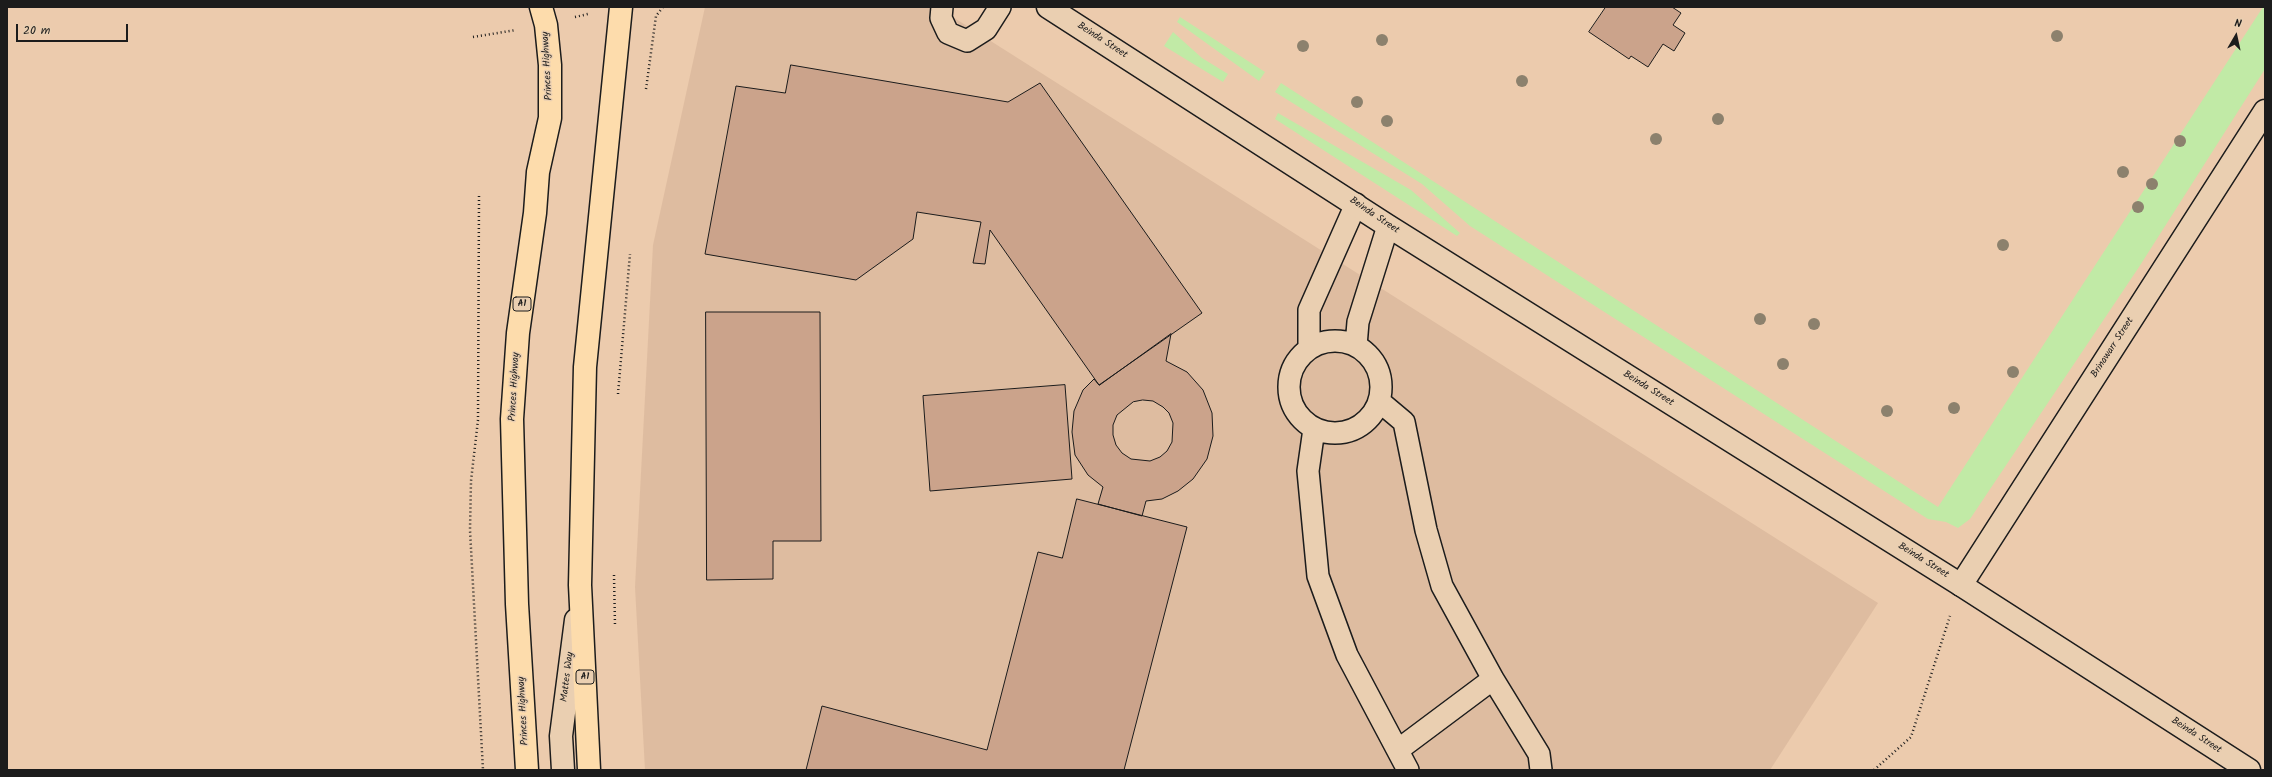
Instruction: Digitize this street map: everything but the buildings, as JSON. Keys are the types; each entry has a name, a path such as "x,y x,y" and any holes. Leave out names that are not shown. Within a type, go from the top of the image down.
{"highway":[{"name":"Princes Highway","path":"527,770 517,604 512,419 518,333 535,213 538,172 550,118 550,65 546,25 541,7"},
{"name":"A1","path":"589,770 580,585 585,367 621,7"}],"street":[{"name":"Beinda Street","path":"1048,7 1388,226 1961,585 2249,770"},
{"name":"Brinawarr Street","path":"1961,585 2265,111"},
{"name":"Mattes Way","path":"563,770 561,736 580,585"}],"lane":[{"path":"942,7 941,18 948,33 967,41 986,29 1000,7"},
{"path":"1309,349 1309,310 1356,204"},
{"path":"1356,346 1358,322 1388,226"},
{"path":"1332,341 1344,342 1356,346 1368,356 1377,369 1381,385 1379,401 1372,415 1356,428 1346,432 1329,433 1314,429 1301,419 1292,406 1288,391 1290,374 1297,360 1309,349 1332,341"},
{"path":"1379,401 1404,422 1424,523 1442,586 1493,679 1539,754 1541,770"},
{"path":"1314,429 1308,471 1318,576 1347,655 1408,770"},
{"path":"1398,750 1493,679"}],"path":[{"path":"646,93 656,16 663,7"},
{"path":"479,196 478,420 471,481 470,530 483,770"},
{"path":"617,400 630,250"},
{"path":"613,567 616,630"},
{"path":"1874,770 1911,737 1961,585"}],"shaded area":[{"path":"705,7 937,7 1878,603 1770,770 645,770 635,587 653,245"}],"green space":[{"path":"2263,7 2265,7 2265,69 2139,267 1970,519 1958,528 1946,522 1928,519 1470,226 1422,184 1275,92 1281,83 1938,507"},
{"path":"1180,17 1265,72 1259,81 1177,22"},
{"path":"1173,32 1202,58 1228,74 1223,82 1164,46"},
{"path":"1278,113 1411,190 1460,233 1457,236 1275,119"}]}
